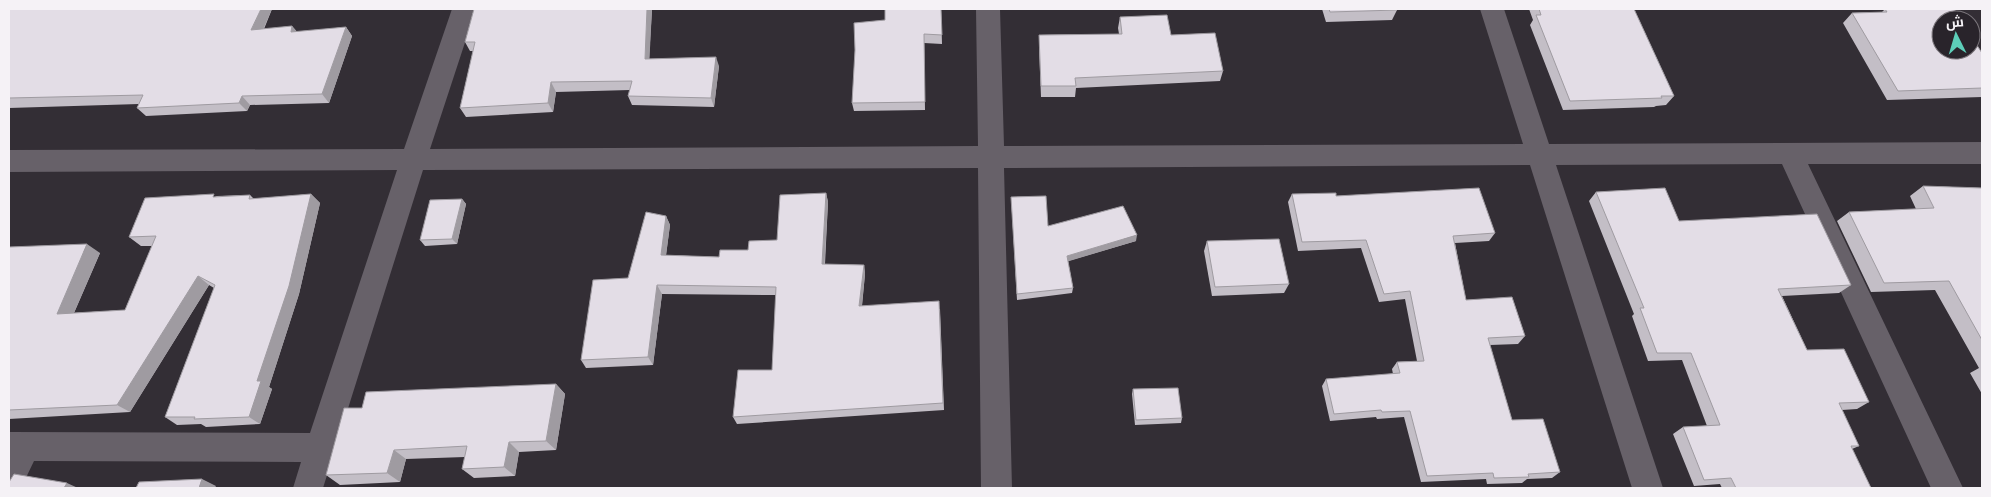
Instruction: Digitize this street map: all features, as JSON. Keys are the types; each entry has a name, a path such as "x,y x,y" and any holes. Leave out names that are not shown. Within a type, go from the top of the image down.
{"street":[{"path":"308,488 464,9"},
{"path":"988,9 997,488"},
{"path":"1492,9 1648,488"},
{"path":"9,161 1982,153"},
{"path":"1790,154 1947,488"},
{"path":"9,481 17,446 321,448"}],"building":[{"path":"9,9 261,9 251,30 292,26 291,32 346,27 322,94 242,96 239,103 137,108 143,95 9,98"},
{"path":"474,9 647,9 645,59 716,57 711,98 628,96 632,81 551,82 548,103 460,108 475,42 465,42"},
{"path":"885,9 941,9 942,35 924,34 925,102 852,103 855,50 854,23 885,20"},
{"path":"1329,9 1397,9 1397,10 1330,12"},
{"path":"1539,9 1634,9 1674,96 1570,101 1536,15 1541,15"},
{"path":"1885,9 1954,9 1931,10 1931,60 1981,60 1981,51 1982,88 1898,91 1852,13 1887,12"},
{"path":"1167,15 1171,35 1215,33 1223,71 1075,78 1076,86 1041,86 1039,35 1122,34 1120,17"},
{"path":"1923,186 1982,188 1982,340 1949,281 1884,283 1849,212 1934,208"},
{"path":"1479,188 1495,233 1453,236 1466,300 1512,297 1525,336 1488,338 1512,420 1543,419 1560,472 1528,474 1529,477 1494,478 1493,473 1427,476 1410,411 1382,412 1381,410 1334,414 1326,379 1400,373 1397,362 1424,361 1410,291 1384,294 1366,240 1302,242 1292,194 1336,193 1336,196"},
{"path":"1665,188 1679,221 1817,214 1851,285 1778,289 1807,350 1844,349 1869,402 1839,403 1859,446 1851,446 1871,488 1736,488 1731,478 1704,480 1683,427 1720,425 1691,353 1657,353 1640,308 1644,308 1596,192"},
{"path":"826,193 822,264 864,265 859,306 939,301 943,403 733,417 738,370 772,370 776,287 657,285 648,357 581,360 593,280 628,278 646,212 666,216 661,255 719,257 720,250 748,250 749,241 777,240 780,195"},
{"path":"214,194 213,197 250,195 249,199 311,194 289,286 257,381 261,381 249,417 194,419 195,417 165,417 215,285 198,276 117,405 9,410 9,247 87,244 57,314 125,310 156,236 129,237 145,198"},
{"path":"1046,196 1048,226 1123,206 1137,235 1067,256 1073,288 1017,294 1011,197"},
{"path":"462,199 452,239 420,240 430,200"},
{"path":"1279,239 1289,284 1215,287 1207,241"},
{"path":"556,384 546,441 509,442 504,467 462,469 467,446 394,450 387,473 326,475 344,408 362,408 366,392"},
{"path":"1178,388 1182,418 1136,420 1133,389"},
{"path":"14,474 67,483 64,488 9,488 9,482"},
{"path":"202,479 199,488 136,488 139,482"}]}
